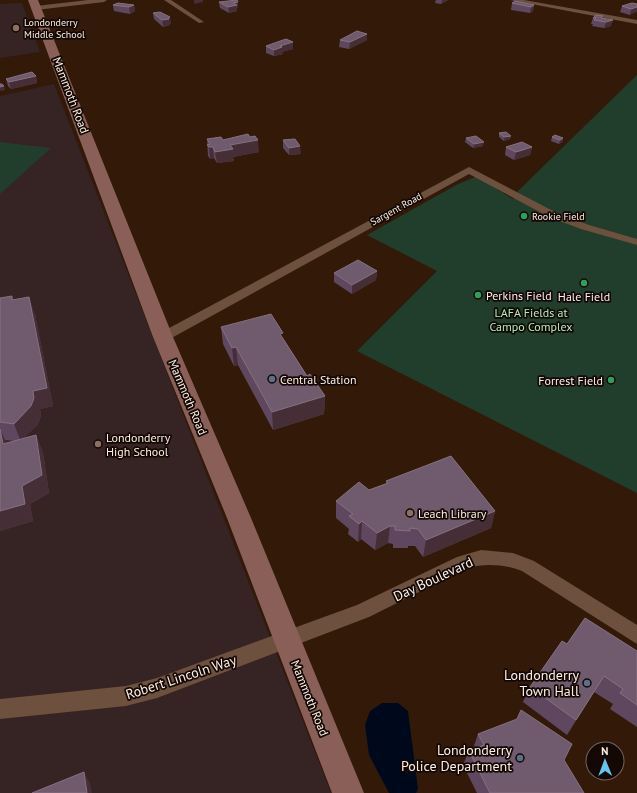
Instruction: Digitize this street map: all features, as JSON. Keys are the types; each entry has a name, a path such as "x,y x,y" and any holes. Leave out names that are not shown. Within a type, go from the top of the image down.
{"main road":[{"name":"Mammoth Road","path":"34,4 63,73 163,337 238,518 348,793"}],"street":[{"path":"34,4 104,0"},
{"path":"167,0 201,22"},
{"path":"513,0 637,22"},
{"name":"Sargent Road","path":"163,337 469,170 553,215 591,229 637,242"},
{"name":"Day Boulevard","path":"287,641 363,611 456,566 481,557 501,558 528,566 637,634"},
{"name":"Robert Lincoln Way","path":"0,709 126,696 157,688 287,641"}],"shaded area":[{"name":"Londonderry Middle School","path":"22,3 40,52 0,58 0,4"},
{"name":"Londonderry High School","path":"54,84 331,793 0,793 0,96"}],"green space":[{"name":"LAFA Fields at Campo Complex","path":"637,75 637,493 357,351 437,271 367,235 456,185 475,177 513,199 518,191"},
{"path":"0,142 51,148 0,194"}],"water":[{"path":"382,703 398,703 408,711 418,789 416,793 389,793 369,755 365,725 370,711"}],"building":[{"path":"237,0 238,2 233,3 237,5 228,7 219,2"},
{"path":"515,1 534,5 531,7 512,3"},
{"path":"118,3 134,5 129,7 113,5"},
{"path":"632,3 637,4 637,7 631,9 622,6"},
{"path":"160,12 170,17 168,18 169,19 162,20 153,13"},
{"path":"596,15 603,16 601,18 613,20 606,22 594,20 596,18 593,18"},
{"path":"357,31 367,34 350,42 340,40"},
{"path":"286,39 293,42 280,46 282,47 274,50 266,46"},
{"path":"32,72 36,76 9,82 6,79"},
{"path":"506,132 511,136 504,137 499,133"},
{"path":"248,134 250,137 255,136 258,140 230,145 233,149 215,152 213,147 209,147 207,145 210,144 207,139 221,137 223,140"},
{"path":"555,135 563,138 560,140 552,137"},
{"path":"476,136 484,142 474,144 466,138"},
{"path":"295,139 300,146 289,148 283,140"},
{"path":"522,142 532,147 516,152 506,147"},
{"path":"358,260 377,271 352,285 334,273"},
{"path":"12,296 12,300 29,297 47,388 33,391 34,398 31,406 14,424 0,422 0,298"},
{"name":"Central Station","path":"271,314 283,333 280,334 307,376 310,374 325,396 272,412 236,347 232,348 221,327"},
{"path":"0,429 3,444 36,435 42,475 22,486 25,504 0,511"},
{"name":"Leach Library","path":"451,456 495,511 426,540 418,529 410,528 410,531 395,530 395,526 390,526 377,533 362,521 359,524 349,516 353,514 336,501 359,482 369,490 388,483 386,481"},
{"name":"Londonderry Town Hall","path":"585,618 637,651 637,705 620,693 623,689 604,676 576,720 530,687 562,641 567,644"},
{"name":"Londonderry Police Department","path":"521,710 572,744 564,760 584,793 490,793 469,751 484,745 478,734 517,719"},
{"path":"84,772 87,793 32,793"}],"place":[{"name":"Londonderry Middle School","path":"16,28"},
{"name":"Rookie Field","path":"524,216"},
{"name":"Hale Field","path":"584,283"},
{"name":"Perkins Field","path":"478,295"},
{"name":"Central Station","path":"272,379"},
{"name":"Forrest Field","path":"611,380"},
{"name":"Londonderry High School","path":"98,444"},
{"name":"Leach Library","path":"410,513"},
{"name":"Londonderry Town Hall","path":"587,683"},
{"name":"Londonderry Police Department","path":"520,758"}]}
